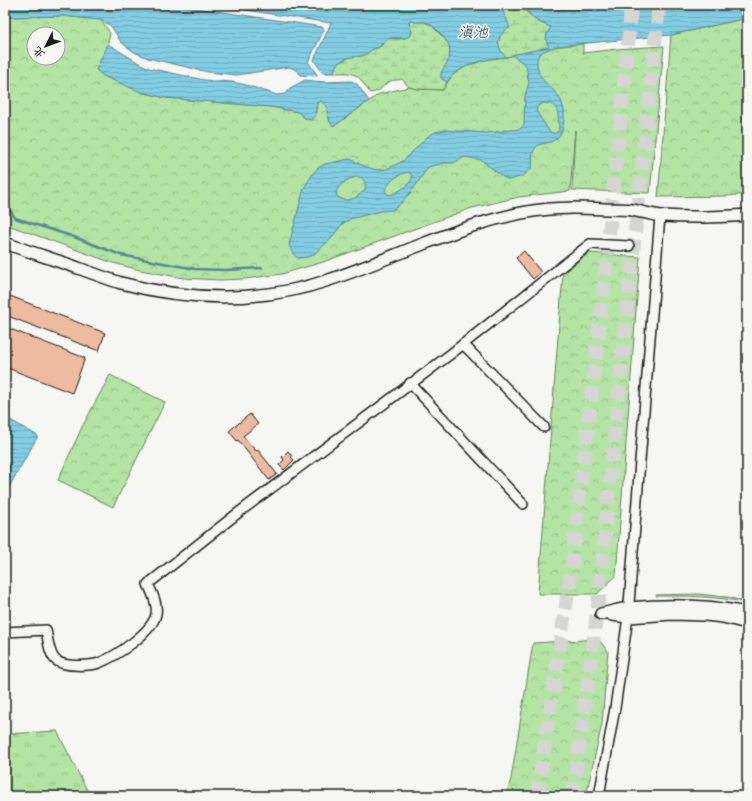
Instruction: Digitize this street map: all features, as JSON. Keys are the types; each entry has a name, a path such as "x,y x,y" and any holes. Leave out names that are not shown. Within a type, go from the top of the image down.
{"street":[{"path":"5,243 119,282 150,290 182,295 214,297 243,296 276,293 315,284 388,258 467,227 496,218 532,211 577,207 633,210 660,216 692,218 747,215"},
{"path":"599,796 615,708 628,613 660,216"},
{"path":"5,632 46,630 51,656 64,664 85,665 98,663 130,645 153,623 156,613 155,603 148,584 238,513 463,344 590,244 630,246"},
{"path":"463,344 544,427"},
{"path":"410,383 523,504"},
{"path":"628,613 689,606 722,608 747,614"},
{"path":"628,613 694,614 723,617 747,622"}],"green space":[{"path":"506,5 519,7 542,24 551,27 547,34 550,47 506,57 501,52 498,43 506,18 502,10"},
{"path":"62,16 101,20 110,33 108,44 96,70 141,92 166,98 271,107 298,112 306,119 315,117 317,103 321,101 326,105 330,122 337,124 379,94 409,87 418,89 443,90 452,75 467,66 488,59 506,57 550,47 583,44 583,53 664,46 650,193 572,190 575,130 570,191 519,197 472,208 323,262 282,274 245,279 219,280 183,278 113,263 5,224 5,17"},
{"path":"747,18 747,194 728,196 658,197 671,35"},
{"path":"410,20 424,22 431,25 449,44 450,55 448,62 442,71 441,78 447,82 443,90 418,89 409,87 402,79 391,81 379,90 370,93 361,80 355,75 349,73 334,73 335,67 340,62 350,57 362,56 381,46 390,38 401,39 411,35 409,24"},
{"path":"589,253 640,257 616,576 597,594 538,594 563,273"},
{"path":"110,375 165,402 113,507 58,480 82,427"},
{"path":"698,594 727,597 747,603 691,596 656,596"},
{"path":"598,639 608,651 602,724 586,796 506,796 511,779 533,643"},
{"path":"57,731 90,796 5,796 5,734"}],"water":[{"path":"5,5 118,5 125,8 183,6 322,27 324,30 308,62 318,76 300,75 297,70 289,67 237,75 208,72 148,58 134,52 121,42 111,26 101,20 62,16 5,17"},
{"name":"滇池","path":"212,5 506,5 502,10 510,28 503,32 499,40 500,49 506,57 482,61 466,67 452,76 447,82 441,78 441,75 449,57 450,49 448,43 439,32 428,23 414,22 410,20 409,24 412,31 411,35 408,37 388,39 378,48 373,49 363,55 342,60 335,67 334,73 323,73 314,60 331,23"},
{"path":"515,5 747,5 747,18 671,35 557,46 544,51 540,54 537,62 539,74 561,100 564,111 564,120 562,130 557,138 548,143 540,144 534,149 532,168 523,176 509,180 481,160 465,157 453,163 444,163 428,167 412,191 397,207 392,210 381,211 350,219 342,224 330,240 313,255 298,258 293,254 289,245 304,188 314,172 325,164 350,159 366,167 377,170 387,169 403,161 427,137 435,132 445,130 487,133 520,129 524,125 525,96 529,83 526,65 512,55 549,47 546,37 551,27 534,19 527,11","holes":["543,103 549,103 556,108 559,130 556,133 549,131 536,110 538,106","409,172 412,176 412,179 407,186 392,195 387,194 385,190 389,184 395,178","361,177 365,183 365,190 355,198 343,200 336,195 336,191 340,185 353,178"]},
{"path":"108,44 149,68 204,80 232,82 277,95 285,94 290,88 305,80 324,82 351,81 357,84 369,101 333,126 330,122 326,105 321,101 317,103 315,117 312,120 306,119 298,112 271,107 166,98 141,92 105,77 96,70"},
{"path":"5,417 38,436 5,494"}],"building":[{"path":"524,251 541,272 533,279 516,258"},
{"path":"5,294 105,333 99,351 5,315"},
{"path":"5,327 85,358 72,393 5,367"},
{"path":"250,414 258,424 243,436 256,451 258,450 277,474 269,480 238,440 237,441 229,431"},
{"path":"288,451 294,460 284,470 279,465 284,460 282,457"}],"waterway":[{"path":"5,203 15,218 74,237 121,255 195,269 226,270 262,268"}],"tunnel":[{"path":"537,796 571,572 603,295 631,5"},
{"path":"573,796 598,605 659,5"}]}
